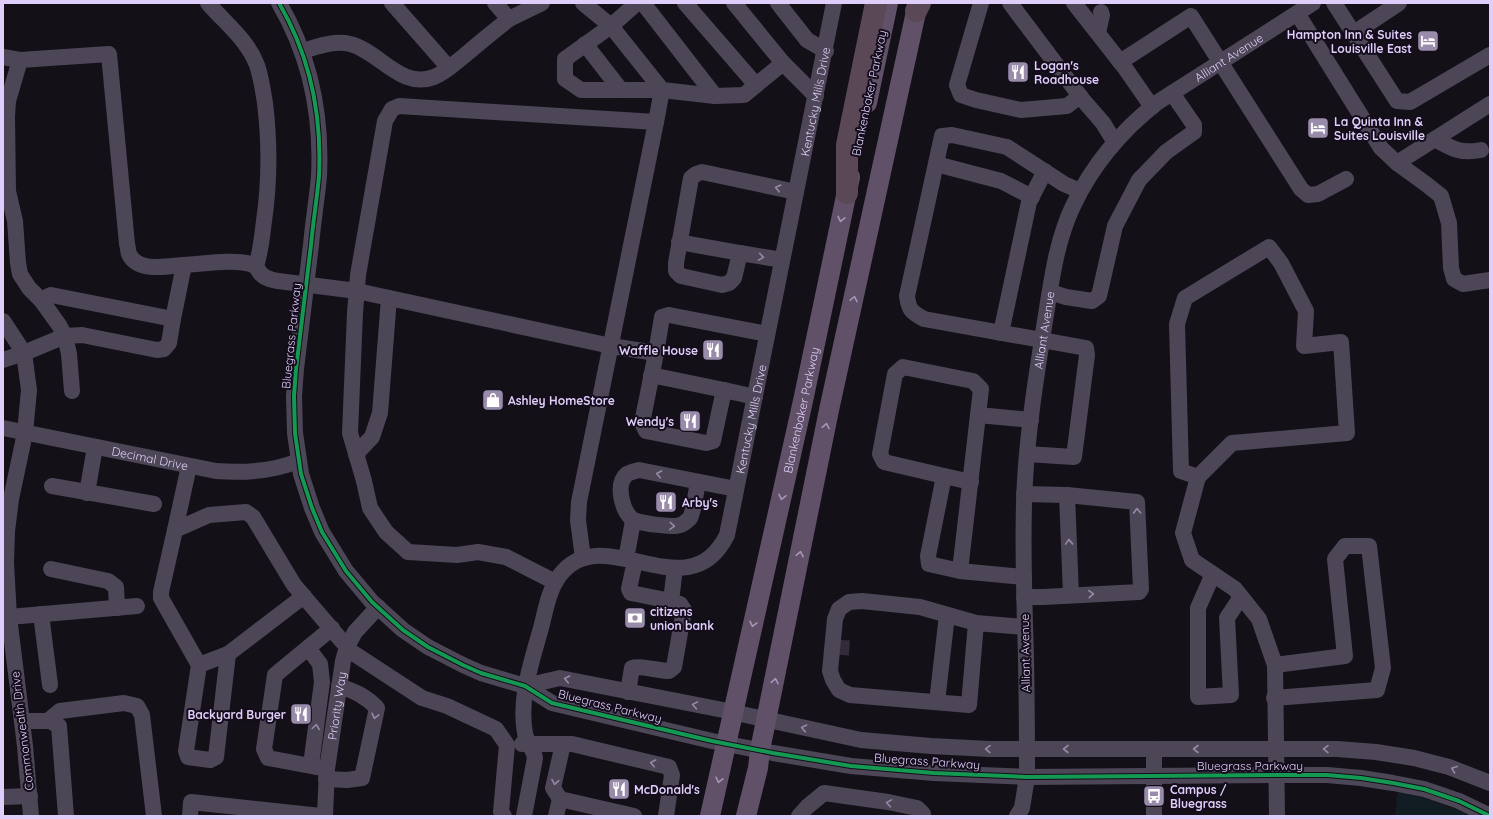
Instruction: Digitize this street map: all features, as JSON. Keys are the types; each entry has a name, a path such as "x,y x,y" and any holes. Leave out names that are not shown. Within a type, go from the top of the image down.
{"highway":[{"path":"847,193 847,145 876,3"}],"main road":[{"name":"Blankenbaker Parkway","path":"710,816 804,401 888,3"},
{"path":"746,816 758,768 760,750 829,410 918,6"}],"street":[{"path":"208,3 238,33 248,47 262,82 270,157 268,193 260,254 256,266"},
{"name":"Bluegrass Parkway","path":"279,3 286,14 302,51 312,87 319,135 319,176 294,396 295,433 298,461 312,508 322,532 346,571 378,607 403,630 428,647 475,670 525,686 552,703 726,744 851,766 934,773 1027,777 1327,775 1393,782 1424,789 1459,801 1490,816"},
{"path":"392,3 449,68"},
{"path":"495,3 509,19"},
{"path":"302,51 332,43 350,44 362,49 399,74 411,78 424,79 435,77 449,68 509,19 542,3"},
{"path":"583,3 611,26 662,90 579,502 578,520 583,558"},
{"path":"637,3 611,26 565,59 565,79 581,90 662,90 715,96 744,95 783,63"},
{"path":"643,3 715,96"},
{"path":"684,3 756,85"},
{"path":"734,3 783,63 816,96"},
{"path":"778,3 807,40 826,51"},
{"path":"981,3 957,85 961,94 987,103 1021,110 1067,106 1080,96"},
{"path":"1010,3 1103,124 1114,141"},
{"path":"1074,3 1120,62 1152,107"},
{"name":"Alliant Avenue","path":"1017,816 1022,808 1027,777 1024,494 1027,454 1035,385 1056,257 1062,233 1080,191 1100,160 1114,141 1138,118 1172,93 1313,3"},
{"path":"1334,3 1397,101 1410,102 1490,55"},
{"path":"1354,33 1399,3"},
{"name":"Kentucky Mills Drive","path":"524,816 535,758 535,753 525,734 525,686 551,591 555,582 571,564 583,558 600,556 674,568 696,565 716,552 727,534 826,51 830,6"},
{"path":"1098,33 1102,15 1101,12"},
{"path":"1297,13 1381,148 1397,163 1441,196 1449,223 1451,268 1454,279 1463,284 1490,280"},
{"path":"1120,62 1190,16 1301,188 1308,195 1318,194 1346,179"},
{"path":"585,44 620,89"},
{"path":"3,57 20,60 110,54 127,244 129,254 135,261 144,265 158,267 247,262 256,266 261,274 268,279 306,286 357,291 611,346 656,353"},
{"path":"20,60 8,101 6,192 15,221 20,274 29,288 41,300 65,336 69,354 72,391"},
{"path":"1050,292 1066,297 1092,301 1099,296 1115,226 1139,180 1166,152 1194,132 1194,125 1172,93"},
{"path":"1397,163 1490,104"},
{"path":"555,582 506,556 478,552 457,555 408,552 386,532 370,508 350,433 358,275 385,121 392,109 399,106 656,122"},
{"path":"1027,454 1074,457 1087,355 1086,348 924,319 911,311 908,305 907,296 942,136 952,135 1007,147 1064,184 1080,191"},
{"path":"1435,139 1458,151 1469,152 1481,150"},
{"path":"936,164 1001,181 1032,197"},
{"path":"1001,333 1029,202 1044,171"},
{"path":"740,254 734,278 729,284 680,276 676,271 676,263 691,178 702,172 796,192"},
{"path":"680,242 740,254 782,260"},
{"path":"1198,477 1182,471 1177,324 1185,298 1269,247 1281,263 1306,311 1304,346 1341,342 1347,433 1232,443 1198,477 1183,533 1192,560 1235,589 1259,619 1275,665 1274,698 1277,816"},
{"path":"3,360 65,336 82,335 157,350 164,349 170,343 173,319 184,265"},
{"path":"41,300 51,295 173,319"},
{"path":"356,454 372,437 380,413 389,298"},
{"path":"724,390 713,441 706,443 646,431 642,423 662,317 669,315 767,334"},
{"path":"3,321 24,353"},
{"name":"Commonwealth Drive","path":"24,353 29,390 25,433 11,499 7,531 5,592 7,622 22,722 31,816"},
{"path":"960,571 971,482 980,389 973,381 903,367 895,374 880,454 884,462 971,482"},
{"path":"651,375 755,397"},
{"path":"978,415 1031,420"},
{"name":"Decimal Drive","path":"3,428 216,471 249,471 277,468 298,461"},
{"path":"87,493 95,447"},
{"path":"189,466 161,592 161,598 199,665 186,750 188,757 210,760 216,757 228,654"},
{"path":"698,482 691,516 686,522 679,526 634,520 622,505 620,494 623,479 627,474 639,470 736,489"},
{"path":"944,476 928,556 929,564 960,571 1024,577"},
{"path":"52,486 154,504"},
{"path":"1024,494 1067,495 1137,502 1141,589 1139,592 1024,597"},
{"path":"1067,495 1071,595"},
{"path":"175,530 209,515 246,512 253,517 294,585 332,628 347,648 422,698 448,706 496,729 508,745 501,812 504,816"},
{"path":"628,692 632,668 636,666 658,671 669,671 674,667 684,610 680,604 671,601 631,593 629,589 634,520"},
{"path":"1274,698 1377,690 1383,668 1369,546 1345,546 1336,559 1345,656 1275,665"},
{"path":"671,601 674,568"},
{"path":"51,569 108,581 116,587 117,608"},
{"path":"1212,574 1198,608 1198,697 1231,695 1227,618 1241,597"},
{"path":"199,665 228,654 304,596"},
{"path":"976,623 969,705 850,695 839,690 833,680 830,671 834,625 839,610 849,602 862,601 920,607 976,623 1025,627"},
{"path":"7,622 41,614 137,606"},
{"name":"Priority Way","path":"325,816 327,774 342,661 355,632 378,607"},
{"path":"41,614 50,685"},
{"path":"937,702 946,615"},
{"path":"830,671 842,648 834,625"},
{"path":"332,628 275,675 264,749 268,758 311,766 327,774 347,780 362,778 377,708 370,700 356,691 339,686"},
{"path":"308,648 320,664 322,682 311,766"},
{"name":"Bluegrass Parkway","path":"525,686 560,678 733,712 861,740 931,746 1027,750 1337,749 1376,752 1414,758 1449,767 1490,783"},
{"path":"48,721 60,711 124,703 137,706 142,715 154,816"},
{"path":"22,722 48,721 59,726 66,816"},
{"path":"508,745 529,743 572,744 669,767 672,775 666,816"},
{"path":"563,744 553,788 560,799 634,816"},
{"path":"1154,749 1154,816"},
{"path":"799,816 806,807 824,793 888,802 917,808 923,816"},
{"path":"3,797 30,796"},
{"path":"556,816 560,799"},
{"path":"190,816 191,802 321,816"}],"shaded area":[{"path":"1398,789 1475,816 1395,816"}],"tunnel":[{"path":"841,655 842,640"}],"cycle path":[{"path":"279,3 290,23 306,65 312,86 318,131 319,176 294,396 295,433 301,474 312,508 322,532 346,571 372,602 403,630 428,647 481,673 525,686 552,703 712,741 851,766 934,773 1027,777 1327,775 1361,778 1424,789 1459,801 1490,816"}],"place":[{"name":"Hampton Inn & Suites Louisville East","path":"1428,41"},
{"name":"Logan's Roadhouse","path":"1018,72"},
{"name":"La Quinta Inn & Suites Louisville","path":"1318,128"},
{"name":"Waffle House","path":"713,350"},
{"name":"Ashley HomeStore","path":"493,400"},
{"name":"Wendy's","path":"690,421"},
{"name":"Arby's","path":"666,502"},
{"name":"citizens union bank","path":"635,618"},
{"name":"Backyard Burger","path":"301,714"},
{"name":"McDonald's","path":"619,789"},
{"name":"Campus / Bluegrass","path":"1154,796"}]}
